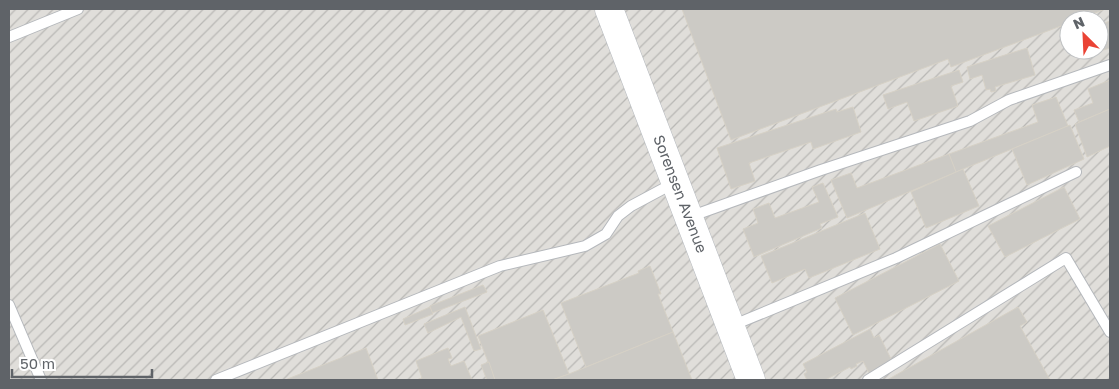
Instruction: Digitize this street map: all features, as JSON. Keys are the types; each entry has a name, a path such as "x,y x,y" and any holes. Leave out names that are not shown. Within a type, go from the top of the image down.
{"street":[{"name":"Sorensen Avenue","path":"608,9 751,380"}],"lane":[{"path":"9,37 78,9"},
{"path":"688,217 821,170 970,121 1009,100 1110,64"},
{"path":"730,327 896,258 1076,172"},
{"path":"216,380 500,266 585,246 606,234 618,216 631,206 675,182"},
{"path":"868,380 1066,258 1110,332"},
{"path":"9,304 41,380"}],"shaded area":[{"path":"9,9 1110,9 1110,380 9,380"}],"building":[{"path":"682,9 1103,10 1059,10 1059,27 951,67 948,59 731,140"},
{"path":"1109,21 1110,21 1109,48"},
{"path":"1027,48 1035,75 995,87 996,91 991,92 990,89 986,90 982,75 970,79 967,67"},
{"path":"959,70 963,82 951,86 958,106 914,121 907,102 888,109 883,95"},
{"path":"1110,80 1110,109 1079,122 1074,110 1093,103 1088,89"},
{"path":"1056,97 1068,126 956,172 949,154 1038,122 1032,105"},
{"path":"853,107 861,132 813,149 811,142 749,163 755,181 731,189 717,148 836,109 837,112"},
{"path":"1110,109 1110,146 1087,157 1075,124"},
{"path":"1070,125 1084,159 1027,185 1012,149"},
{"path":"949,154 956,172 847,218 831,180 851,173 857,188"},
{"path":"963,169 979,206 926,228 911,192"},
{"path":"823,183 838,217 820,224 822,228 754,257 743,229 758,223 753,209 769,203 775,218 819,202 812,187"},
{"path":"1064,187 1080,219 1005,257 988,226"},
{"path":"865,213 880,249 809,278 805,269 772,283 761,256"},
{"path":"940,244 959,281 853,335 835,298"},
{"path":"650,266 661,294 658,294 673,332 586,367 561,303 639,273 638,271"},
{"path":"483,285 487,292 432,313 430,306"},
{"path":"430,307 433,314 405,325 403,319"},
{"path":"465,307 481,349 474,351 461,317 428,333 424,324"},
{"path":"1018,307 1027,322 1020,326 1050,380 887,380"},
{"path":"543,310 569,374 552,380 495,380 478,336"},
{"path":"870,329 874,338 879,335 892,361 869,373 863,361 851,369 850,367 825,380 807,380 804,374 807,372 803,364"},
{"path":"673,332 692,380 552,380 569,374"},
{"path":"366,348 378,380 285,380"},
{"path":"448,348 452,358 448,359 451,366 464,361 472,380 416,380 422,378 416,361"},
{"path":"489,362 495,380 487,380 481,365"}]}
